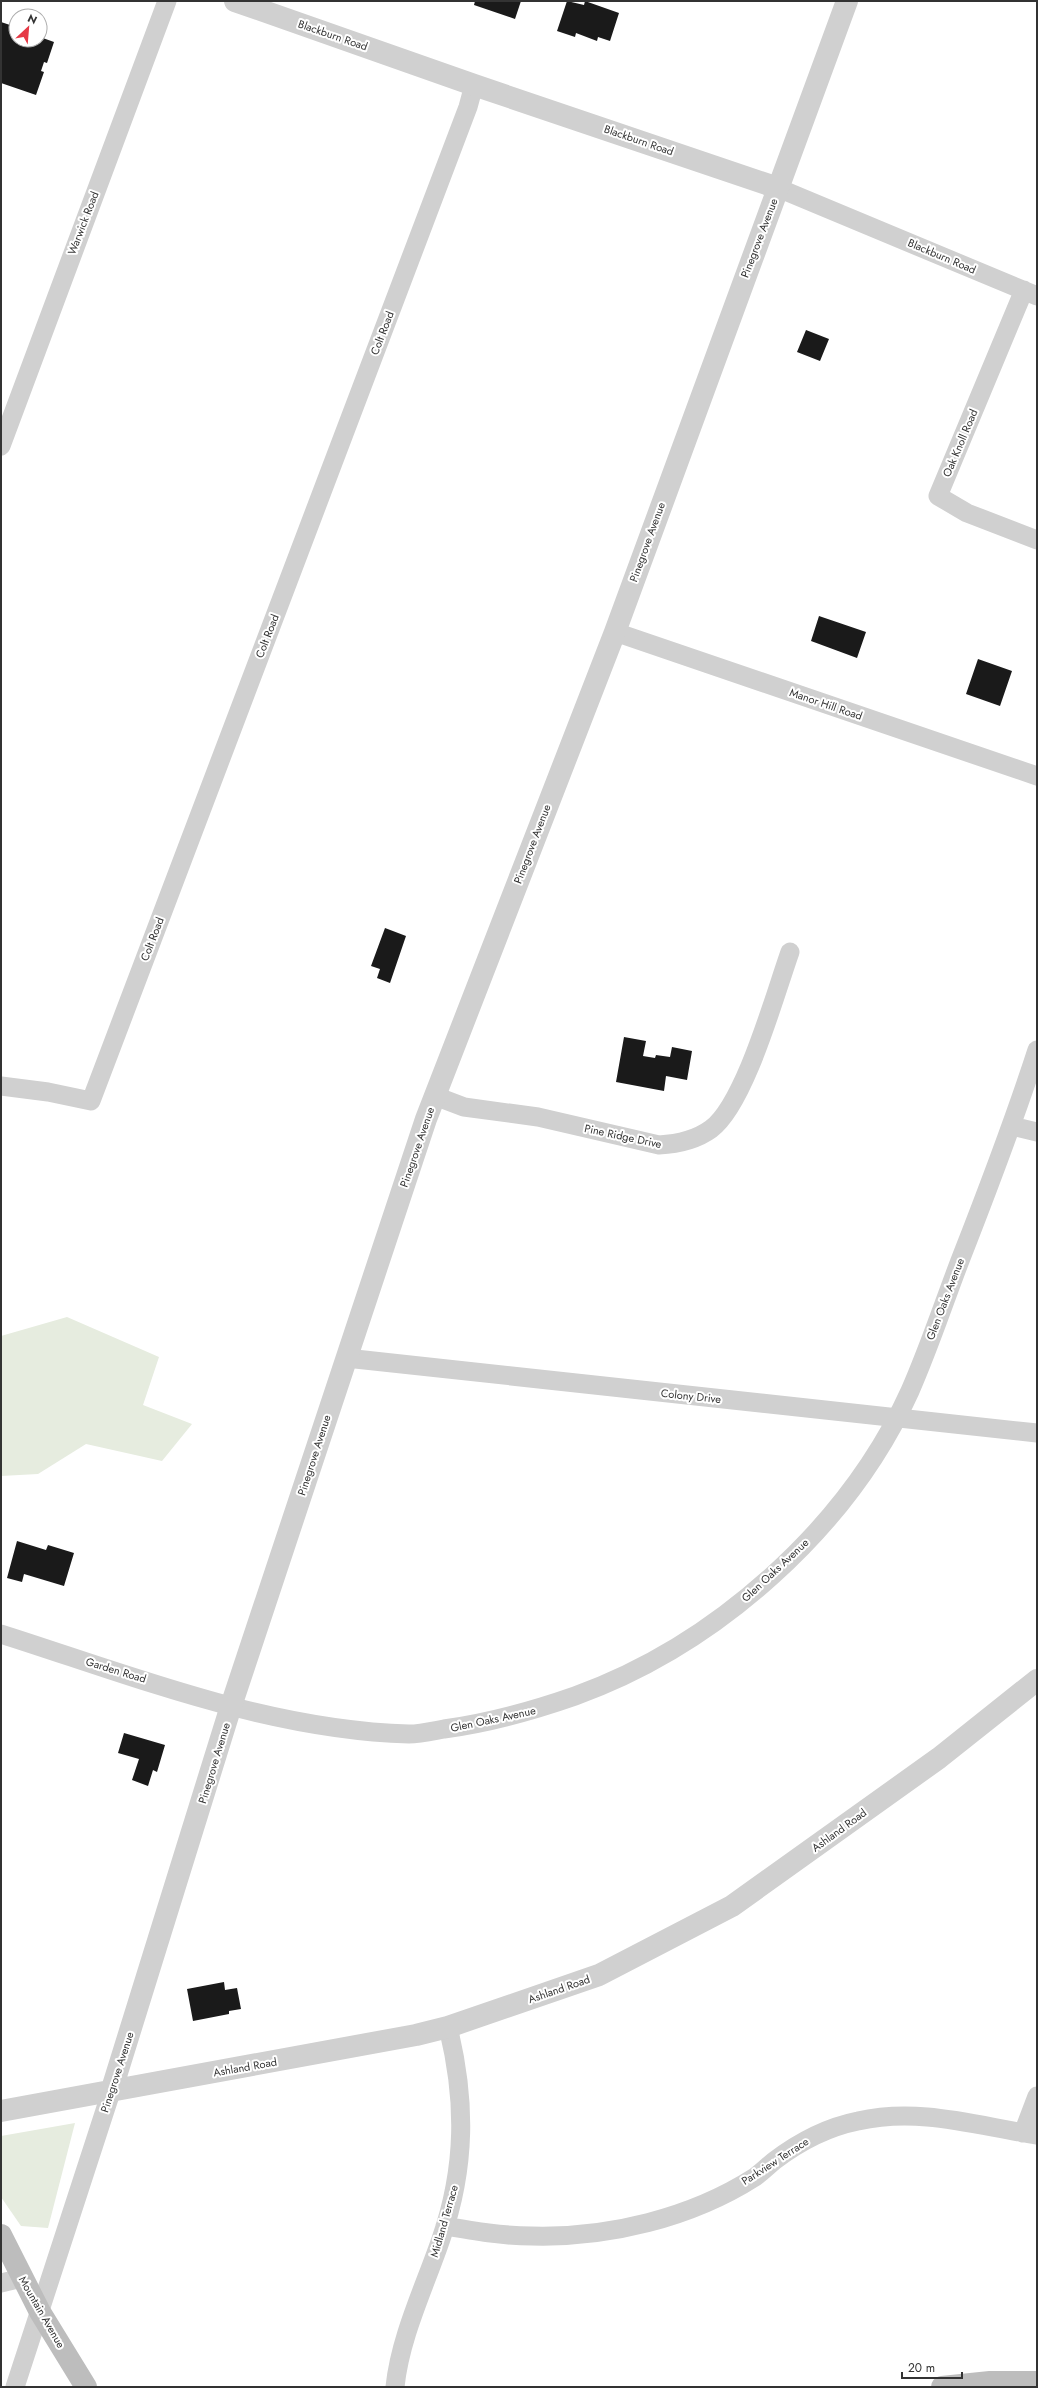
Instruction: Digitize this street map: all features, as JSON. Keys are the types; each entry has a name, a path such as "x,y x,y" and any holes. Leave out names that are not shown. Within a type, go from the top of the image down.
{"main road":[{"name":"Mountain Avenue","path":"1,2235 40,2312 86,2387"},
{"path":"942,2387 990,2382 1037,2382"}],"street":[{"name":"Warwick Road","path":"1,446 167,1"},
{"name":"Blackburn Road","path":"235,1 474,85 778,188 1030,293"},
{"name":"Pinegrove Avenue","path":"15,2387 111,2092 231,1706 346,1358 435,1096 615,632 848,1"},
{"name":"Colt Road","path":"1,1086 48,1092 91,1101 468,107 474,85"},
{"name":"Oak Knoll Road","path":"1030,293 938,496 967,513 1037,540"},
{"name":"Manor Hill Road","path":"615,632 1037,776"},
{"name":"Pine Ridge Drive","path":"435,1096 464,1107 538,1117 659,1145 678,1144 701,1135 712,1129 723,1116 745,1076 790,952"},
{"name":"Glen Oaks Avenue","path":"231,1706 293,1720 354,1729 412,1734 476,1725 538,1709 598,1688 662,1655 711,1625 762,1585 808,1541 849,1491 885,1438 909,1392 1012,1126 1037,1050"},
{"path":"1012,1126 1037,1132"},
{"name":"Colony Drive","path":"346,1358 1037,1433"},
{"name":"Garden Road","path":"1,1634 231,1706"},
{"name":"Ashland Road","path":"1,2111 408,2037 448,2027 600,1975 732,1906 938,1758 1037,1680"},
{"name":"Midland Terrace","path":"395,2387 414,2310 445,2226 459,2169 462,2134 461,2098 457,2062 448,2027"},
{"path":"1030,2134 1037,2096"},
{"name":"Parkview Terrace","path":"445,2226 488,2234 532,2236 577,2235 656,2220 705,2202 756,2176 774,2161 813,2136 857,2121 880,2116 934,2116 1030,2134"},
{"path":"1,2283 22,2278"}],"shaded area":[{"path":"67,1317 159,1357 143,1405 192,1424 162,1461 86,1444 38,1474 1,1476 1,1336"},
{"path":"75,2123 48,2228 21,2226 1,2197 1,2136"}],"building":[{"path":"475,1 521,1 515,19 474,5"},
{"path":"567,1 584,5 585,1 619,13 610,41 598,37 597,41 576,33 575,37 557,31"},
{"path":"1,22 8,24 8,48 48,48 48,40 54,42 47,63 44,62 41,71 44,72 36,95 1,83"},
{"path":"806,330 829,339 820,361 797,352"},
{"path":"819,616 866,632 857,658 811,641"},
{"path":"978,659 1012,671 1000,706 966,694"},
{"path":"385,928 406,936 390,983 377,978 380,969 371,966"},
{"path":"624,1037 646,1041 643,1056 655,1058 656,1055 670,1057 672,1047 692,1051 687,1080 666,1076 664,1091 616,1082"},
{"path":"17,1541 46,1550 48,1545 74,1553 64,1586 24,1574 22,1582 7,1578"},
{"path":"124,1733 165,1745 157,1772 153,1770 148,1786 132,1780 139,1759 118,1753"},
{"path":"224,1982 225,1990 237,1988 241,2009 229,2011 229,2014 193,2021 187,1989"}]}
